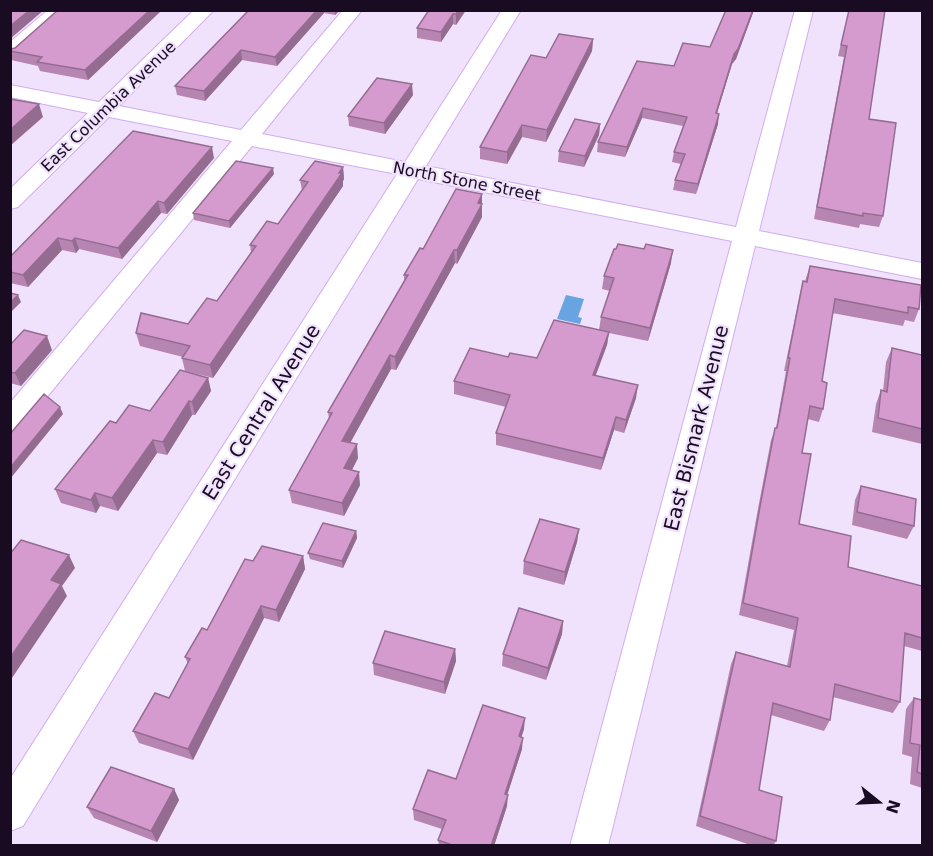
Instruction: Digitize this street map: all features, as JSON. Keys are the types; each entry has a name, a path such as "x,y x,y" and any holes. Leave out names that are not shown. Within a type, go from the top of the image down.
{"street":[{"path":"10,52 60,10"},
{"name":"East Columbia Avenue","path":"10,202 205,10"},
{"path":"10,423 354,10"},
{"name":"East Central Avenue","path":"17,791 512,10"},
{"name":"East Bismark Avenue","path":"589,846 804,10"},
{"name":"North Stone Street","path":"10,91 922,271"}],"water":[{"path":"566,295 584,299 578,317 582,318 580,324 557,319"}],"building":[{"path":"10,10 30,10 10,26"},
{"path":"58,10 150,10 85,70 37,62 42,57 10,51"},
{"path":"249,10 317,10 275,57 241,50 204,91 175,86"},
{"path":"429,10 459,10 453,14 441,32 417,28"},
{"path":"726,10 753,10 734,54 698,184 675,180 685,154 674,152 687,117 643,108 627,147 598,142 637,61 674,66 683,43 710,47"},
{"path":"849,10 885,10 869,119 896,123 883,216 863,213 863,216 817,207 847,46 841,45"},
{"path":"559,34 593,39 547,130 522,125 507,152 480,147 531,55 546,58"},
{"path":"377,78 412,84 384,123 348,116"},
{"path":"10,99 39,104 10,130"},
{"path":"575,119 600,124 585,156 559,151"},
{"path":"133,131 212,147 164,203 158,201 118,248 75,238 72,241 58,238 23,275 10,272 10,257"},
{"path":"236,161 273,168 229,221 193,213"},
{"path":"315,161 343,167 339,173 342,173 210,365 182,358 190,346 136,333 141,313 188,324 207,298 217,301 256,246 250,245 267,221 278,224 308,182 300,180"},
{"path":"456,189 482,194 478,203 482,204 395,357 390,355 342,441 357,444 344,468 359,472 342,503 289,490 332,413 328,412 408,275 404,275 420,248 423,249"},
{"path":"618,244 644,249 646,244 673,250 650,328 601,317 614,278 604,276"},
{"path":"810,266 921,285 919,309 908,307 908,313 835,299 822,381 827,383 823,409 810,406 802,453 811,454 799,524 851,536 848,567 922,586 922,638 905,633 900,702 835,684 830,720 773,703 759,790 782,797 776,841 700,816 736,652 790,667 798,618 743,603 803,281 807,282"},
{"path":"10,293 18,295 10,303"},
{"path":"554,320 609,332 593,375 638,385 626,420 616,417 603,458 496,433 510,395 454,381 470,348 508,357 510,353 537,358"},
{"path":"24,330 47,336 15,373 10,372 10,345"},
{"path":"892,348 922,355 922,429 878,418 881,390 887,392"},
{"path":"180,370 208,378 192,402 189,401 163,442 153,440 112,498 95,493 91,500 55,489 110,421 116,423 129,405 150,411"},
{"path":"44,394 60,407 10,468 10,434"},
{"path":"861,486 916,499 914,526 857,512"},
{"path":"540,519 579,529 565,572 524,561"},
{"path":"323,523 356,531 342,561 308,553"},
{"path":"21,540 69,555 51,580 61,584 10,658 10,554"},
{"path":"262,546 303,556 276,610 261,606 188,749 133,731 155,693 169,698 190,659 185,657 202,628 207,630 245,559 253,561"},
{"path":"519,608 563,621 548,668 503,654"},
{"path":"385,631 455,649 444,682 373,663"},
{"path":"914,698 922,700 922,774 917,772 920,745 910,743"},
{"path":"483,705 525,718 519,736 523,738 505,794 508,795 491,846 455,846 438,840 446,820 413,809 428,770 456,779"},
{"path":"111,767 174,789 151,831 87,807"}]}
